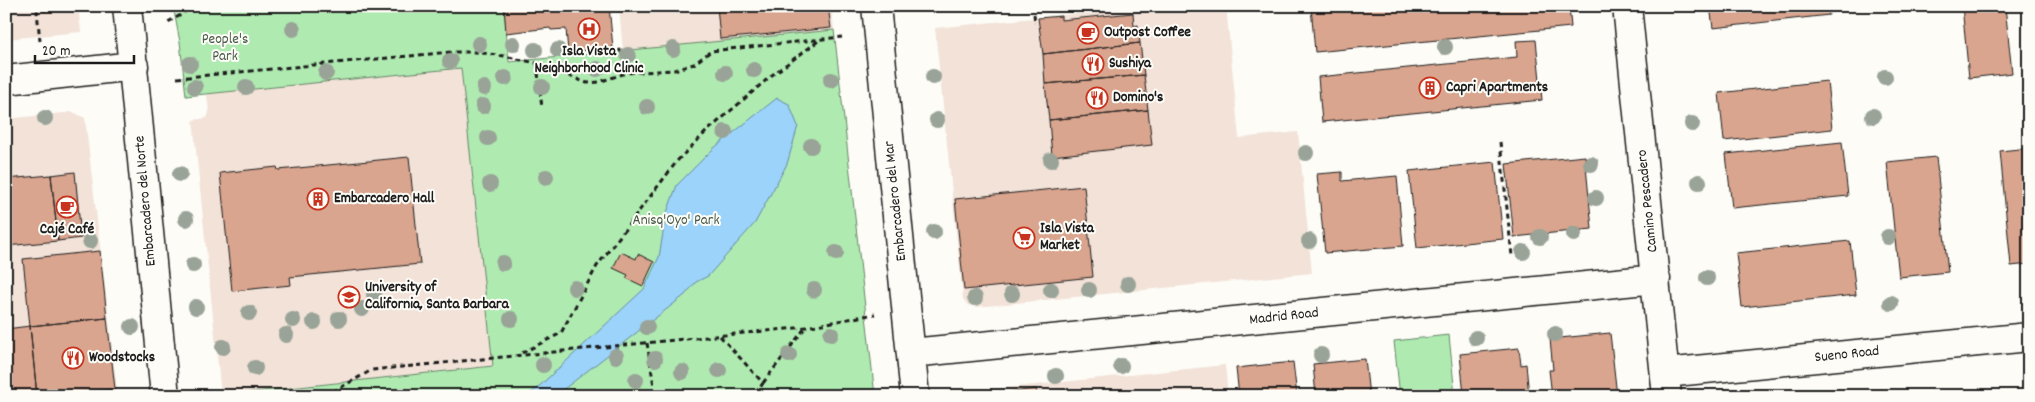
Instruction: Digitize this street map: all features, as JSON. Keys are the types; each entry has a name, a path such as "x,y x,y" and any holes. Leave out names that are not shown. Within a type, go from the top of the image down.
{"street":[{"name":"Embarcadero del Norte","path":"127,6 165,396"},
{"name":"Embarcadero del Mar","path":"876,6 915,396"},
{"name":"Camino Pescadero","path":"1627,6 1666,384"},
{"path":"6,80 134,66"},
{"name":"Madrid Road","path":"911,353 1656,279"},
{"name":"Sueno Road","path":"1666,384 2029,337"}],"path":[{"path":"40,41 37,11 47,10 46,6"},
{"path":"168,22 192,6"},
{"path":"1034,14 1035,23"},
{"path":"178,78 451,52 475,52 536,64 587,83 636,73 674,70 694,64 711,51 842,37"},
{"path":"520,354 561,333 597,266 678,160 704,134 772,75 822,39"},
{"path":"619,49 636,73"},
{"path":"536,64 542,108"},
{"path":"1500,142 1512,256"},
{"path":"325,396 372,370 806,327 875,314"},
{"path":"755,396 806,327"},
{"path":"720,336 763,383"},
{"path":"647,343 654,386"}],"shaded area":[{"path":"6,6 78,6 81,32 6,39"},
{"path":"619,6 831,6 834,30 623,51"},
{"path":"1153,6 1226,6 1239,138 1298,132 1312,273 976,307 968,305 963,299 935,28"},
{"name":"University of California, Santa Barbara","path":"461,68 493,366 221,395 193,120 207,118 209,113 207,94"},
{"path":"73,112 85,118 117,390 57,396 6,396 6,119"},
{"path":"1225,365 1228,396 966,396 977,391"}],"green space":[{"name":"Anisq'Oyo' Park","path":"173,6 504,6 509,62 834,30 875,396 216,396 493,366 461,68 186,96 180,42"},
{"path":"1449,335 1455,396 1400,396 1394,341"}],"water":[{"path":"777,98 789,104 798,126 787,164 755,223 708,276 696,282 685,295 555,396 523,396 534,391 644,289 659,257 666,215 677,185 714,148"}],"building":[{"name":"Isla Vista Neighborhood Clinic","path":"504,6 609,6 613,48 568,52 566,29 551,30 550,28 506,33"},
{"path":"717,6 828,6 831,28 720,39"},
{"name":"Capri Apartments","path":"1569,6 1571,27 1315,52 1311,7"},
{"path":"1710,6 1828,6 1829,15 1713,28"},
{"path":"1962,6 2005,6 2012,73 1969,78"},
{"path":"1133,13 1134,26 1138,25 1140,43 1043,54 1038,18 1061,16 1061,20"},
{"name":"Capri Apartments","path":"1536,40 1542,100 1322,122 1318,77 1517,57 1516,41"},
{"path":"1140,43 1144,75 1045,84 1043,54"},
{"path":"1144,75 1148,110 1049,120 1045,84"},
{"path":"1827,81 1832,129 1724,141 1719,93"},
{"path":"1148,110 1152,145 1052,156 1049,120"},
{"path":"1842,142 1848,196 1732,208 1726,154"},
{"path":"2029,148 2029,264 2011,266 2000,151"},
{"path":"1585,156 1592,229 1514,237 1506,164"},
{"name":"Embarcadero Hall","path":"409,157 420,264 290,277 291,285 232,291 220,173 277,167 278,170"},
{"path":"1936,157 1948,272 1899,277 1887,162"},
{"path":"1495,162 1503,239 1417,248 1409,171"},
{"path":"75,172 81,238 58,241 51,175"},
{"path":"1342,172 1342,181 1397,176 1403,246 1325,253 1317,174"},
{"path":"51,175 58,241 6,246 6,179"},
{"path":"1084,186 1093,277 964,290 955,199"},
{"path":"1850,241 1856,295 1742,307 1736,253"},
{"path":"100,251 107,318 30,326 23,259"},
{"path":"621,252 636,259 638,254 654,262 643,286 626,278 628,275 613,268"},
{"path":"107,318 115,389 37,396 30,326"},
{"path":"30,326 37,396 6,396 6,329"},
{"path":"1610,333 1617,396 1552,396 1549,370 1553,370 1550,339"},
{"path":"1519,348 1521,365 1526,364 1529,396 1464,396 1460,354"},
{"path":"1365,359 1369,396 1316,396 1313,364"},
{"path":"1293,362 1297,396 1239,396 1236,368"},
{"path":"1036,389 1037,393 1067,390 1068,396 1012,396 1012,392"}],"place":[{"name":"Isla Vista Neighborhood Clinic","path":"589,29"},
{"name":"Outpost Coffee","path":"1088,33"},
{"name":"Sushiya","path":"1093,64"},
{"name":"Capri Apartments","path":"1430,88"},
{"name":"Domino's","path":"1097,98"},
{"name":"Embarcadero Hall","path":"318,199"},
{"name":"Cajé Café","path":"67,207"},
{"name":"Isla Vista Market","path":"1024,238"},
{"name":"University of California, Santa Barbara","path":"349,297"},
{"name":"Woodstocks","path":"73,358"}],"park label":[{"name":"People's Park","path":"225,48"}]}
